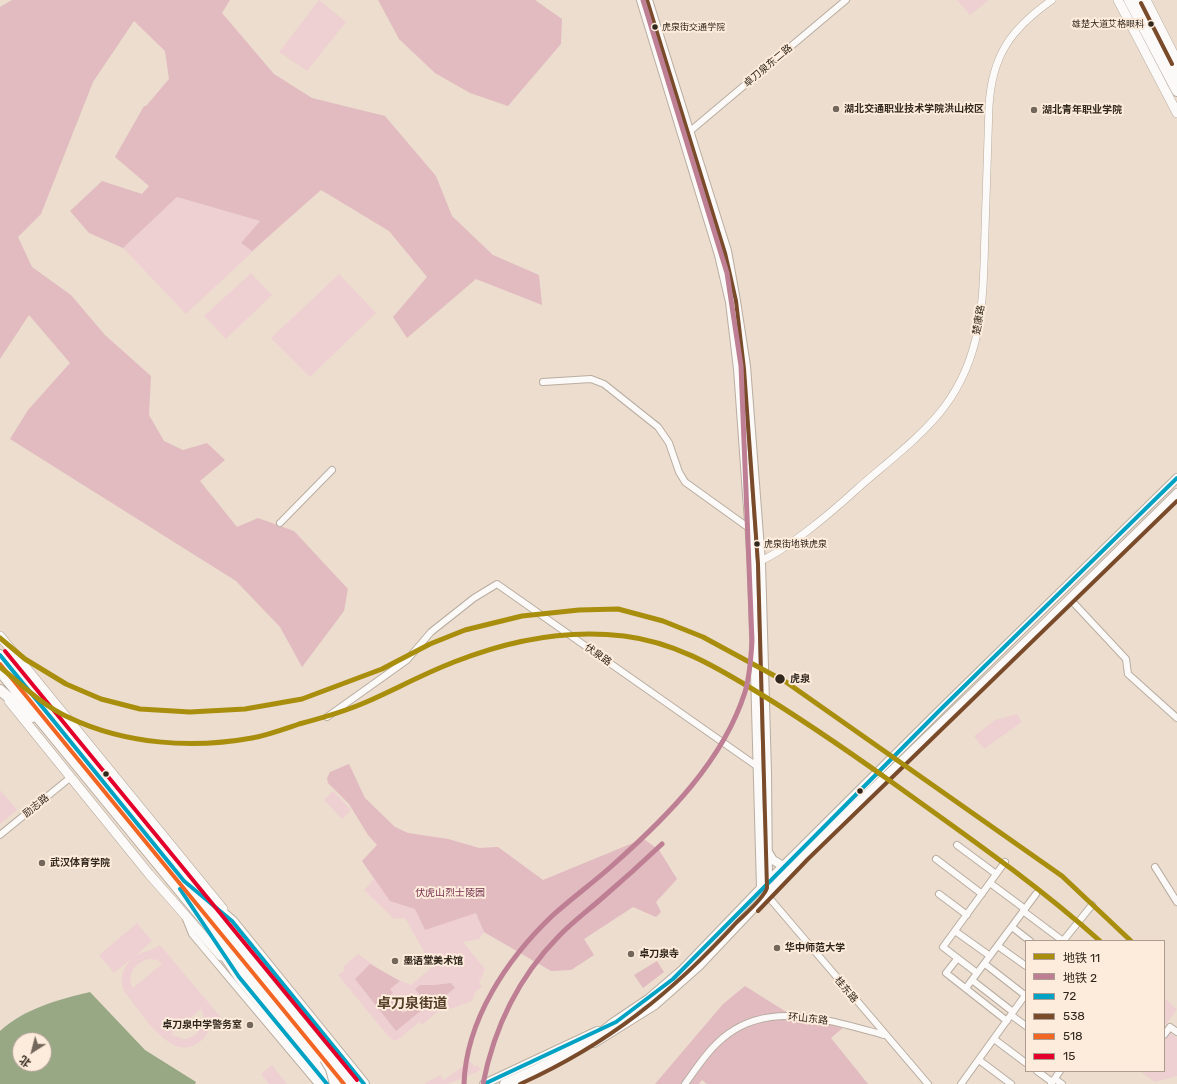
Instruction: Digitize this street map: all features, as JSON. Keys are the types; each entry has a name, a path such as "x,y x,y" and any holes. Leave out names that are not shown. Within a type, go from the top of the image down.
{"highway":[{"path":"1129,0 1177,91"},
{"path":"1137,0 1177,76"},
{"path":"0,655 351,1084"},
{"path":"0,671 182,891 336,1084"},
{"path":"0,690 52,733"},
{"path":"184,881 232,921 364,1084"},
{"path":"182,891 239,977 317,1072"},
{"path":"505,1084 516,1081 578,1047 603,1032 616,1022"},
{"path":"313,1038 331,1069 336,1084"}],"main road":[{"path":"641,0 719,255 730,302 745,446 749,528 756,563 758,767 764,891"},
{"path":"648,0 727,251 746,366 756,563 768,882"},
{"path":"1118,0 1177,113"},
{"path":"1146,0 1177,61"},
{"path":"516,1081 570,1057 623,1026 662,999 699,966 764,891 768,882 783,866 1177,478"},
{"path":"484,1084 616,1022 648,999 682,970 857,803 1070,599 1177,493"},
{"path":"0,636 232,921"},
{"path":"0,690 149,874 239,977"},
{"path":"768,852 774,860 783,866"},
{"path":"317,1072 319,1084"},
{"path":"317,1072 327,1084"},
{"path":"351,1084 356,1073"}],"street":[{"name":"卓刀泉东二路","path":"690,132 846,0"},
{"name":"楚康路","path":"756,563 794,540 844,500 922,430 945,406 962,379 972,353 981,316 989,106 993,73 1001,54 1017,30 1052,0"},
{"path":"543,382 591,379 604,384 658,427 669,443 679,472 685,482 749,528"},
{"path":"280,523 332,470"},
{"name":"伏泉路","path":"327,717 407,660 431,632 474,598 497,584 758,767"},
{"path":"1070,599 1126,659 1128,674 1177,718"},
{"name":"励志路","path":"0,835 71,777"},
{"path":"958,845 996,874"},
{"path":"936,859 982,894"},
{"path":"977,973 943,947 1005,862"},
{"path":"1154,867 1177,901"},
{"path":"990,883 1064,940 1092,905"},
{"name":"桂东路","path":"764,891 928,1084"},
{"path":"939,894 967,915"},
{"path":"966,988 1036,894"},
{"path":"185,916 192,934 319,1084"},
{"path":"1012,927 1029,940"},
{"path":"955,930 990,956"},
{"path":"998,946 1025,965"},
{"path":"957,959 946,973 1007,1021"},
{"path":"985,964 1025,994"},
{"path":"972,980 1025,1025"},
{"path":"961,1084 1025,996"},
{"name":"环山东路","path":"685,1084 704,1057 723,1038 740,1026 757,1020 771,1017 799,1016 837,1022 884,1034"},
{"path":"1165,1034 1170,1027 1177,1032"},
{"path":"994,1039 1025,1062"},
{"path":"979,1060 1011,1084"},
{"path":"1038,1072 1052,1082 1062,1084"},
{"path":"1052,1082 1059,1072"}],"green space":[{"path":"12,0 230,0 222,13 274,74 312,98 385,116 436,176 452,216 493,255 539,275 542,305 476,279 407,338 393,317 427,277 389,231 321,190 252,251 241,243 260,221 177,197 123,248 89,233 70,211 102,181 142,194 149,186 115,157 144,106 146,106 169,79 165,51 134,21 93,82 41,214 18,237 32,267 71,295 105,335 151,376 149,415 164,441 183,450 207,443 225,460 200,481 237,527 258,518 294,531 348,589 344,611 302,667 280,627 236,581 10,439 28,410 70,363 29,315 0,359 0,7"},
{"path":"319,0 346,22 307,71 279,52"},
{"path":"378,0 535,0 562,19 561,44 508,106 470,93 435,73 399,39"},
{"path":"957,0 989,0 970,15"},
{"path":"177,197 260,221 277,229 186,314 123,248"},
{"path":"251,273 272,295 226,339 204,316"},
{"path":"339,274 376,313 310,377 271,338"},
{"path":"1017,714 1022,722 984,749 974,736 995,720"},
{"name":"伏虎山烈士陵园","path":"349,764 365,798 395,827 408,833 448,839 479,848 498,847 543,880 633,843 641,837 659,850 677,879 656,902 661,912 656,917 633,907 584,939 594,955 571,970 551,971 484,932 476,913 425,930 415,909 390,901 362,861 377,845 368,835 349,804 328,783 327,778 330,772"},
{"path":"0,790 17,810 0,824"},
{"path":"333,791 351,810 342,819 324,800"},
{"name":"伏虎山烈士陵园","path":"395,827 408,833 448,839 479,848 498,847 543,880 633,843 641,837 659,850 677,879 656,902 661,912 656,917 633,907 584,939 594,955 571,970 551,971 484,932 479,939 463,942 485,969 479,983 482,987 475,992 472,1001 437,1012 422,1025 419,1022 399,1039 394,1041 388,1036 338,975 345,970 343,967 358,954 389,976 411,985 437,963 427,957 405,918 394,919 364,890 374,879 362,861"},
{"path":"137,923 152,941 135,956 154,949 160,945 224,1021 216,1028 211,1023 205,1037 198,1043 188,1047 177,1046 167,1041 148,1023 126,994 122,985 123,971 131,959 114,973 99,955","holes":["151,959 158,960 162,964 133,988 130,978 131,973 141,962","201,1009 203,1014 202,1024 193,1036 183,1039 171,1034"]},
{"path":"657,961 664,972 643,988 634,975"},
{"path":"370,964 400,981 390,989 393,993 389,996 403,1013 408,1010 403,1004 412,996 423,1009 396,1031 355,979"},
{"path":"451,983 455,988 437,1002 430,994 423,999 415,989 420,985"},
{"path":"745,986 799,1020 845,1026 831,1038 868,1084 707,1084 702,1080 699,1084 655,1084 723,1004"},
{"path":"1165,999 1177,1009 1165,1026"},
{"path":"1168,1031 1177,1038 1177,1076 1155,1082 1141,1072 1165,1072 1165,1036"},
{"path":"470,1061 475,1067 477,1065 481,1070 448,1084 424,1084 440,1075 444,1080"},
{"path":"272,1065 287,1084 269,1084 261,1074"}],"shaded area":[{"path":"90,992 145,1050 196,1082 195,1084 0,1084 0,1031 20,1016 54,1002"}],"metro line":[{"name":"2","path":"464,1084 472,1037 481,1014 505,971 535,933 552,916 634,846 692,786 723,741 735,717 747,686 752,641 741,366 727,273 643,0"},
{"name":"11","path":"0,638 25,659 66,684 101,699 140,709 190,712 245,709 302,699 382,669 430,644 465,630 522,616 579,610 618,609 663,621 703,637 786,682 1062,876 1130,940"},
{"name":"11","path":"0,667 51,708 91,727 136,739 159,742 206,743 258,737 332,715 364,703 454,662 495,648 538,638 581,634 603,634 624,636 659,643 692,656 723,672 754,690 842,747 999,859 1099,940"},
{"name":"2","path":"483,1084 488,1063 501,1024 531,969 573,922 624,879 662,844"}],"transit line":[{"name":"538","path":"520,1084 552,1069 582,1052 637,1015 663,994 713,947 758,901 767,888 758,564 744,369 736,301 725,253 647,0"},
{"name":"538","path":"1141,3 1172,64"},
{"name":"72","path":"484,1084 616,1022 673,979 942,708 1177,478"},
{"name":"538","path":"758,911 808,859 1177,501"},
{"name":"15","path":"5,651 357,1080"},
{"name":"72","path":"0,655 184,881 232,921 364,1084"},
{"name":"518","path":"0,664 344,1084"},
{"name":"72","path":"180,889 239,977 327,1084"}],"place":[{"name":"雄楚大道艾格眼科","path":"1151,24"},
{"name":"虎泉街交通学院","path":"655,27"},
{"name":"湖北交通职业技术学院洪山校区","path":"836,109"},
{"name":"湖北青年职业学院","path":"1034,110"},
{"name":"虎泉街地铁虎泉","path":"757,544"},
{"name":"虎泉","path":"780,679"},
{"name":"武汉体育学院","path":"42,863"},
{"name":"华中师范大学","path":"777,948"},
{"name":"卓刀泉寺","path":"631,954"},
{"name":"墨语堂美术馆","path":"395,961"},
{"name":"卓刀泉中学警务室","path":"250,1025"}],"district":[{"name":"卓刀泉街道","path":"412,1004"}]}
